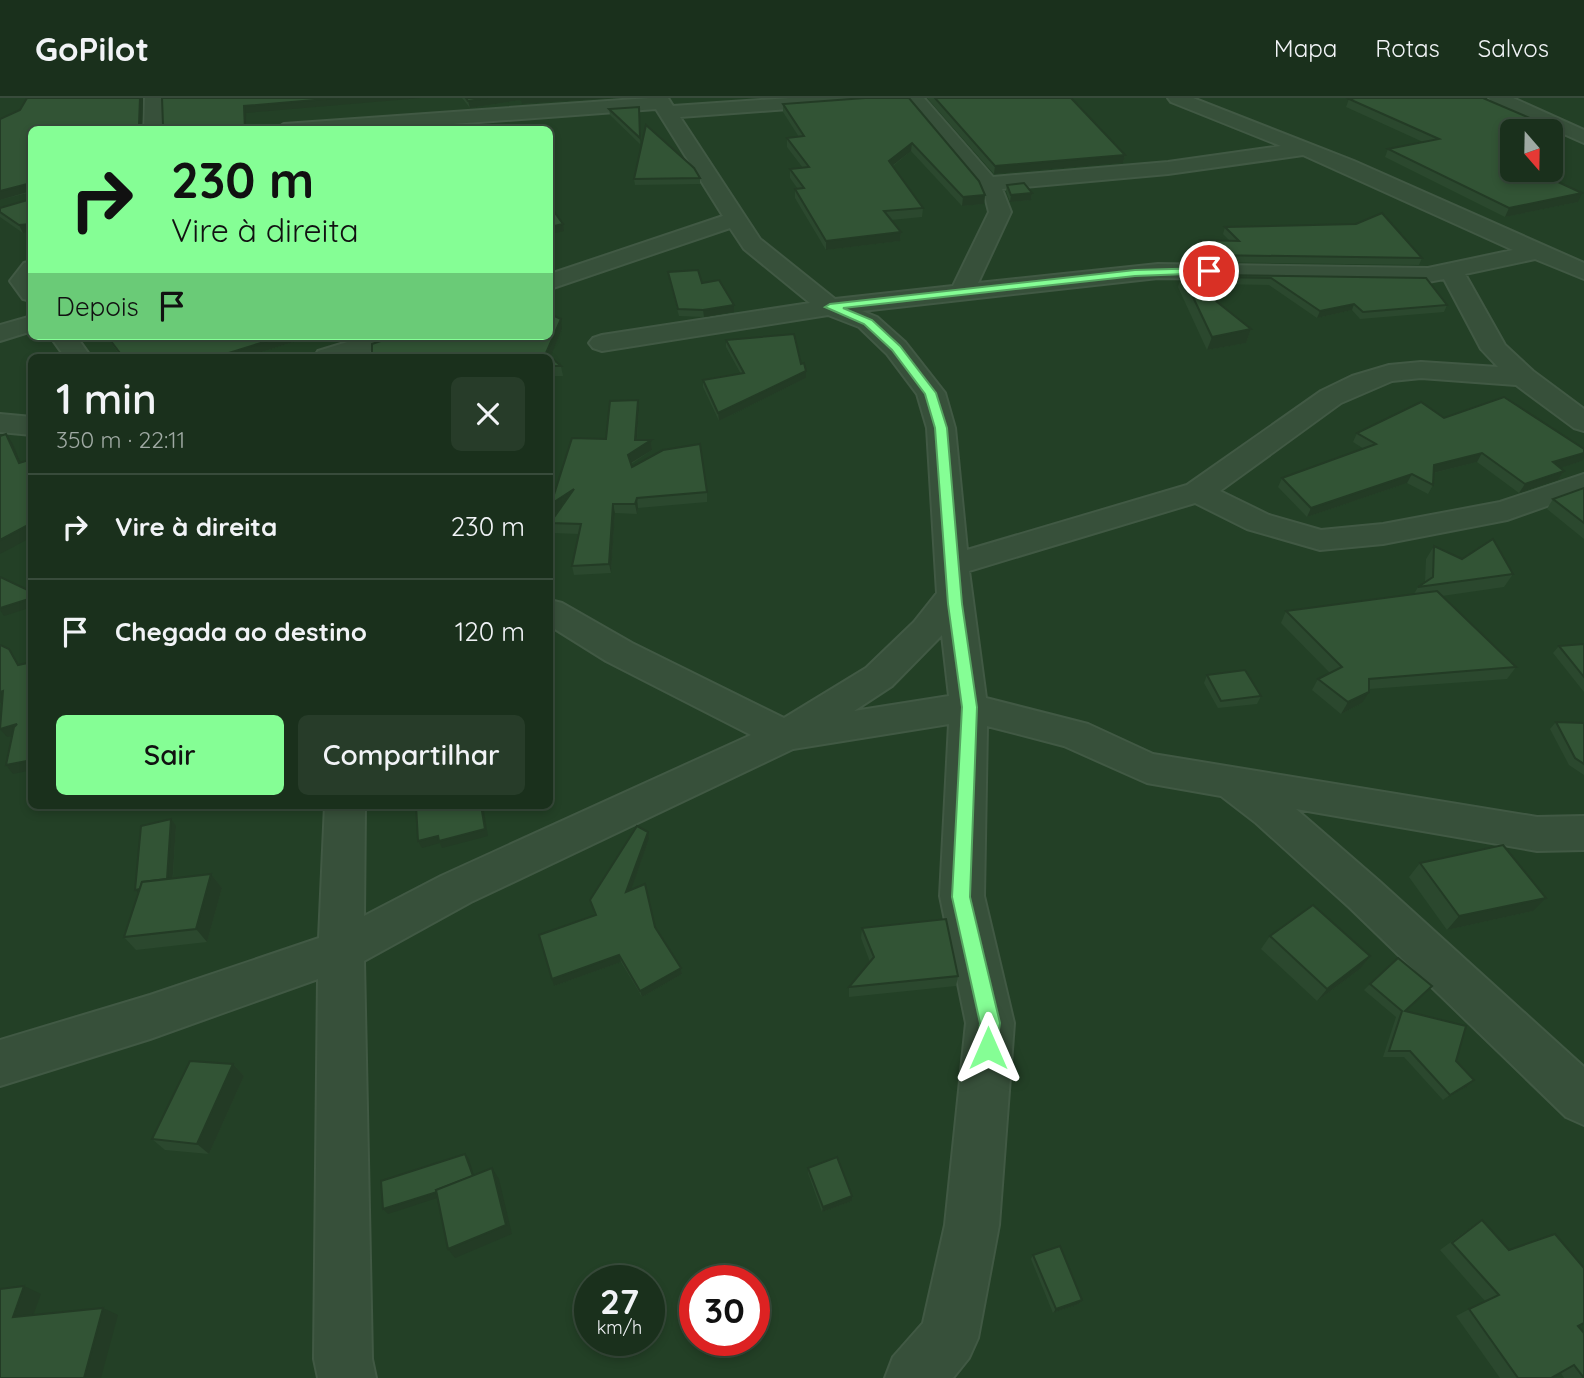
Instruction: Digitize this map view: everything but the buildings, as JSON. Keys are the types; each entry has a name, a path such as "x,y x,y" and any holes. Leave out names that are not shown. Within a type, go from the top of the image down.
{"street":[{"path":"154,98 154,126"},
{"path":"323,126 516,106 868,98"},
{"path":"914,98 988,184 996,196 1000,212 962,291"},
{"path":"1177,98 1306,149 1584,272"},
{"path":"1498,98 1584,137"},
{"path":"663,104 752,244 830,307 868,322 896,348 931,393 941,428 953,580 970,707 961,897 990,1023 972,1225 949,1338 914,1378"},
{"path":"988,184 1168,168 1306,149"},
{"path":"553,281 736,219"},
{"path":"602,342 830,307 1158,271 1286,271 1393,276 1451,272 1545,255 1584,243"},
{"path":"1545,255 1584,264"},
{"path":"1451,272 1494,349 1523,377 1584,422"},
{"path":"28,273 22,281 28,289"},
{"path":"0,333 28,324"},
{"path":"336,354 380,340"},
{"path":"0,1063 150,1017 341,951 456,889 786,736 879,677 926,631 953,580 1198,492 1331,397 1362,382 1389,373 1421,370 1523,377"},
{"path":"0,423 28,426"},
{"path":"1198,492 1258,522 1320,540 1383,534 1507,510 1584,484"},
{"path":"553,613 619,652 786,736 970,707 1074,734 1147,768 1537,834 1584,833"},
{"path":"1228,783 1270,811 1364,894 1584,1100"},
{"path":"345,809 341,951 343,1359 347,1378"}],"route":[{"path":"988,1048 990,1023 961,897 970,707 955,604 941,428 931,393 896,348 868,322 830,307 1135,273 1209,271"}]}
